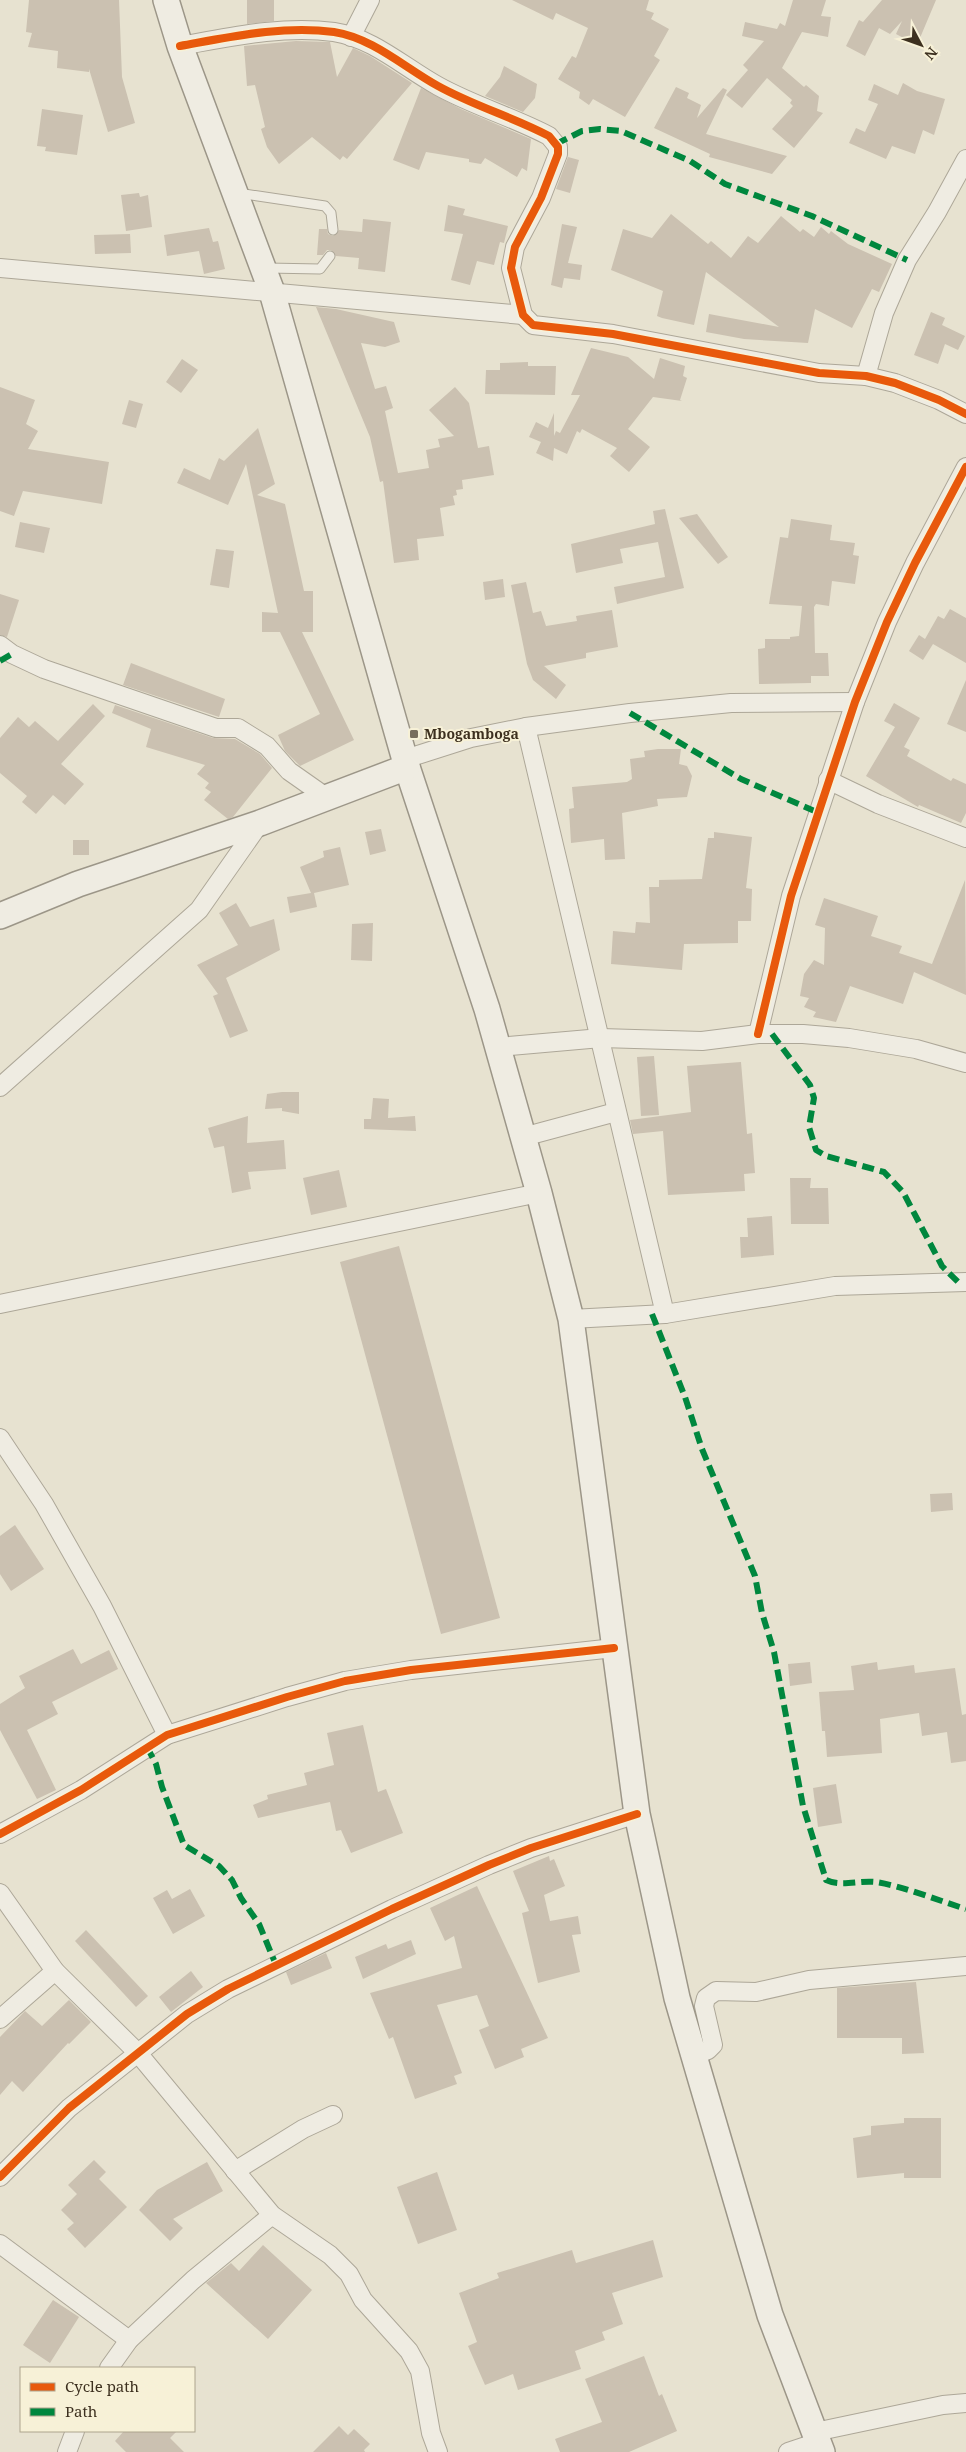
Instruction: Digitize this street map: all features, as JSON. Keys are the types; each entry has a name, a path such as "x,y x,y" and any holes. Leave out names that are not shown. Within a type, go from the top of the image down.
{"main road":[{"path":"166,0 180,46 272,292 406,763 498,1047 539,1194 571,1319 637,1814 677,1998 770,2315 818,2442"},
{"path":"0,916 78,884 260,822 326,797 406,763"}],"street":[{"path":"351,37 370,0"},
{"path":"180,46 245,34 288,31 335,32 373,46 452,93 549,136 556,144 558,154 541,198 515,247 511,268 523,315 533,325 613,334 800,370 866,376 895,383 939,400 966,414"},
{"path":"866,376 884,314 907,260 937,212 966,159"},
{"path":"0,268 523,315"},
{"path":"758,1034 791,896 855,702 887,622 915,562 966,467"},
{"path":"0,645 12,654 44,669 216,728 238,728 267,746 289,771 326,797"},
{"path":"406,763 471,738 526,726 731,703 855,702"},
{"path":"526,726 665,1314"},
{"path":"828,780 921,822 966,838"},
{"path":"0,1087 200,910 260,822"},
{"path":"498,1047 601,1038 702,1041 758,1034 803,1034 849,1038 916,1049 966,1062"},
{"path":"523,1136 616,1112"},
{"path":"0,1304 539,1194"},
{"path":"571,1319 665,1314 835,1286 966,1282"},
{"path":"0,1438 44,1504 102,1606 167,1735"},
{"path":"0,1834 80,1790 167,1735 286,1697 345,1681 410,1670 614,1648"},
{"path":"0,2177 69,2108 187,2014 228,1989 392,1908 531,1848 637,1814"},
{"path":"0,1893 55,1970 137,2052 272,2215 340,2264 349,2274 371,2311 409,2350 420,2371 426,2396 431,2433 438,2452"},
{"path":"694,2056 708,2050 713,2045 704,2006 706,1998 716,1991 756,1992 809,1980 966,1966"},
{"path":"0,2020 55,1970"},
{"path":"235,2170 303,2129 333,2115"},
{"path":"110,2367 129,2340 193,2280 272,2215"},
{"path":"0,2244 129,2340"},
{"path":"788,2452 943,2405 966,2403"},
{"path":"67,2452 75,2432"}],"lane":[{"path":"235,192 325,206 331,213 333,230"},
{"path":"263,268 320,269 330,256"}],"building":[{"path":"29,0 119,0 122,77 135,123 108,132 89,69 89,72 57,68 58,51 28,47 32,33 26,32"},
{"path":"247,0 274,0 274,21 247,24"},
{"path":"512,0 649,0 646,10 654,13 651,19 669,29 654,56 660,60 625,117 593,99 589,105 579,98 580,92 558,79 572,56 576,58 588,28 556,13 553,20"},
{"path":"793,0 826,0 821,16 831,17 828,37 802,32 782,68 804,87 806,85 819,96 817,111 823,113 794,148 772,129 793,106 790,103 792,100 767,78 742,108 726,95 748,70 743,65 764,41 742,36 745,22 777,29 780,23 785,26"},
{"path":"882,0 936,0 917,45 896,34 902,21 890,34 879,28 865,56 846,46 859,20 863,22"},
{"path":"296,41 330,42 337,77 353,48 370,56 412,83 347,159 343,156 340,160 312,137 279,164 267,147 261,129 265,127 255,85 247,86 244,46"},
{"path":"504,66 537,84 535,98 523,112 485,96 500,77"},
{"path":"903,83 917,91 945,99 934,135 923,130 915,154 892,146 886,159 849,143 856,128 865,132 878,104 868,100 874,84 898,95"},
{"path":"676,87 689,93 687,98 701,105 697,118 723,88 727,90 706,134 787,156 772,174 709,157 710,154 654,128"},
{"path":"421,88 461,109 531,139 527,171 522,168 517,177 485,158 481,164 469,162 469,159 426,152 419,170 393,160"},
{"path":"42,109 83,115 77,155 45,151 46,147 37,146"},
{"path":"568,157 579,160 570,193 556,189"},
{"path":"139,193 140,197 148,195 152,227 126,231 121,195"},
{"path":"448,205 465,209 463,215 508,226 504,243 500,242 494,265 477,261 470,285 451,280 463,234 444,231"},
{"path":"671,214 708,244 711,241 731,258 748,236 758,243 781,216 800,232 803,229 814,237 821,227 829,234 831,231 848,244 892,264 879,292 872,289 852,328 815,309 808,343 744,339 706,332 709,314 779,327 706,272 694,325 662,318 657,316 663,291 611,270 623,229 652,238"},
{"path":"363,219 391,222 385,272 358,269 359,258 336,256 331,250 327,250 323,255 317,255 319,229 327,229 328,234 333,236 339,230 362,232"},
{"path":"562,224 577,227 568,263 582,265 580,280 564,278 562,288 551,285"},
{"path":"209,228 213,242 218,241 225,269 204,274 199,251 167,256 164,235"},
{"path":"130,234 131,253 95,254 94,235"},
{"path":"316,307 336,309 394,322 400,342 385,347 361,343 375,389 386,386 393,408 385,411 398,473 429,468 426,450 440,447 438,439 454,436 429,410 455,387 469,403 478,448 489,446 494,475 462,480 463,489 456,490 457,495 453,496 455,505 440,508 444,536 417,539 419,560 394,563 383,481 380,482 370,437"},
{"path":"931,312 945,318 942,325 965,336 958,350 945,344 938,364 914,355"},
{"path":"591,348 628,357 654,379 660,358 685,366 683,376 687,378 680,400 682,401 653,397 628,429 650,447 629,472 610,456 617,448 582,429 580,433 577,431 567,454 554,448 553,461 536,453 541,442 529,437 536,422 548,428 554,413 554,436 556,431 560,433 580,395 571,395"},
{"path":"182,359 198,370 181,393 166,382"},
{"path":"528,362 528,366 556,366 555,395 485,394 486,370 500,370 500,363"},
{"path":"0,387 35,400 26,424 38,431 28,449 109,462 102,504 23,491 14,516 0,511"},
{"path":"129,400 143,404 136,428 122,424"},
{"path":"258,428 275,484 257,495 285,504 304,591 313,591 313,632 302,632 354,740 300,766 285,751 278,735 320,714 280,632 262,632 262,612 278,613 246,464 228,505 177,483 184,468 210,480 219,458 224,461"},
{"path":"665,509 684,588 617,604 614,587 665,577 658,542 620,549 623,563 576,573 571,544 655,524 653,511"},
{"path":"697,514 728,557 718,564 679,518"},
{"path":"791,519 832,525 830,540 855,543 853,555 859,556 855,584 832,581 829,606 816,604 814,607 815,653 828,653 829,676 811,676 811,683 759,684 758,649 765,648 765,639 790,639 790,637 799,636 802,606 769,604 780,537 788,538"},
{"path":"20,522 50,528 44,553 15,547"},
{"path":"216,549 234,551 229,588 210,585"},
{"path":"503,579 505,597 485,600 483,582"},
{"path":"526,582 533,613 541,611 546,626 577,621 576,616 612,610 618,647 586,653 586,658 544,666 566,685 556,699 533,680 527,664 511,585"},
{"path":"0,594 19,600 7,637 0,635"},
{"path":"950,609 966,618 966,663 933,644 923,660 909,651 919,635 925,639 938,616 944,619"},
{"path":"131,663 225,699 219,717 123,685"},
{"path":"966,680 966,732 947,724"},
{"path":"894,703 920,718 904,747 910,750 907,756 951,781 953,778 966,784 966,813 961,823 919,805 918,807 866,776 895,727 884,721"},
{"path":"93,704 105,716 61,764 84,784 65,805 53,795 36,814 22,802 27,796 0,773 0,738 18,717 29,727 35,721 58,741"},
{"path":"115,705 213,738 235,739 260,754 272,768 233,817 228,819 204,800 211,792 205,788 209,783 197,774 205,765 146,747 151,729 112,713"},
{"path":"681,749 679,764 687,766 692,776 687,797 657,799 658,806 622,813 625,859 605,860 604,839 571,843 569,809 574,808 572,787 627,782 632,779 630,759 645,757 644,751"},
{"path":"381,829 386,851 370,855 365,832"},
{"path":"714,832 752,837 746,888 752,889 751,921 738,921 738,943 684,944 682,970 611,964 613,931 635,933 636,922 650,923 649,887 659,887 659,880 702,879 708,838 714,838"},
{"path":"73,840 89,840 89,855 73,855"},
{"path":"340,847 349,885 314,893 317,907 290,913 287,897 311,893 300,867 324,857 323,851"},
{"path":"965,880 966,995 914,972 903,1004 850,986 836,1022 813,1017 816,1012 804,1007 809,998 800,996 804,974 814,960 824,965 825,928 815,925 824,898 878,916 871,936 902,946 899,953 932,964"},
{"path":"236,903 250,927 274,919 280,950 226,978 248,1031 230,1038 213,996 218,994 197,965 238,945 219,913"},
{"path":"373,923 372,961 351,960 352,924"},
{"path":"654,1056 659,1115 641,1116 637,1057"},
{"path":"741,1062 747,1134 752,1133 755,1173 744,1174 745,1191 668,1195 663,1131 633,1134 630,1120 691,1112 687,1066"},
{"path":"299,1092 299,1114 282,1111 282,1108 265,1109 267,1094"},
{"path":"373,1098 389,1099 388,1118 415,1116 416,1131 364,1129 364,1119 371,1119"},
{"path":"248,1116 247,1143 284,1140 286,1169 248,1172 251,1189 232,1193 224,1146 214,1148 208,1128"},
{"path":"339,1170 347,1207 311,1215 303,1178"},
{"path":"790,1178 811,1178 810,1188 828,1188 829,1224 791,1224"},
{"path":"772,1216 774,1255 741,1258 740,1237 748,1237 747,1218"},
{"path":"399,1246 500,1618 441,1634 340,1262"},
{"path":"952,1493 953,1510 931,1512 930,1494"},
{"path":"15,1525 44,1569 11,1591 0,1574 0,1536"},
{"path":"73,1649 81,1664 109,1650 118,1669 52,1702 58,1714 27,1730 56,1790 37,1799 0,1730 0,1704 25,1688 19,1676"},
{"path":"810,1662 812,1683 790,1686 788,1664"},
{"path":"877,1662 878,1670 914,1665 915,1673 955,1668 962,1715 966,1714 966,1761 951,1763 947,1732 922,1736 919,1713 880,1719 882,1753 827,1757 825,1731 822,1731 819,1692 854,1690 851,1666"},
{"path":"363,1725 378,1792 386,1789 403,1833 351,1853 341,1830 336,1831 330,1802 258,1818 253,1805 268,1799 267,1795 307,1785 304,1773 334,1765 327,1733"},
{"path":"836,1784 842,1823 818,1827 813,1788"},
{"path":"549,1856 550,1861 554,1859 565,1886 544,1895 550,1921 578,1916 581,1934 572,1935 580,1972 538,1983 522,1913 529,1911 513,1871"},
{"path":"477,1886 548,2038 521,2049 524,2057 495,2069 479,2030 489,2026 477,1995 437,2005 462,2073 454,2076 457,2084 415,2099 393,2037 389,2039 370,1993 462,1968 454,1936 445,1941 430,1908"},
{"path":"190,1889 205,1916 173,1934 153,1898 167,1890 172,1899"},
{"path":"86,1930 148,1996 136,2007 75,1941"},
{"path":"411,1940 416,1954 363,1979 355,1957 386,1944 388,1949"},
{"path":"326,1953 332,1968 291,1985 286,1972"},
{"path":"191,1971 203,1987 171,2012 159,1997"},
{"path":"916,1982 924,2053 902,2054 902,2038 837,2038 837,1988"},
{"path":"69,2000 91,2022 68,2043 23,2092 12,2081 0,2095 0,2037 25,2011 42,2026"},
{"path":"904,2118 941,2118 941,2178 904,2178 904,2173 857,2178 853,2138 871,2135 871,2126 904,2123"},
{"path":"94,2160 106,2172 99,2179 127,2207 85,2248 67,2229 74,2223 61,2210 77,2194 68,2185"},
{"path":"207,2162 223,2191 173,2219 183,2228 170,2241 139,2210 157,2190"},
{"path":"437,2172 457,2230 418,2244 397,2187"},
{"path":"653,2240 663,2277 612,2293 623,2324 602,2332 605,2340 575,2351 581,2369 518,2390 513,2374 485,2385 468,2346 477,2342 459,2293 499,2278 497,2273 572,2250 576,2263"},
{"path":"263,2245 312,2290 268,2339 206,2283 231,2263 239,2271"},
{"path":"53,2300 79,2317 50,2363 23,2345"},
{"path":"644,2356 659,2396 662,2394 677,2431 629,2452 560,2452 555,2439 602,2422 585,2379"},
{"path":"339,2426 348,2435 354,2429 370,2444 364,2450 365,2452 313,2452"},
{"path":"123,2432 176,2432 170,2438 184,2452 126,2452 115,2441"}],"marked path":[{"path":"556,144 582,131 600,129 621,131 690,161 725,184 812,216 907,260"},
{"path":"0,661 12,654"},
{"path":"630,713 741,779 819,813"},
{"path":"772,1034 810,1085 814,1098 809,1127 816,1150 826,1156 884,1172 903,1192 942,1266 958,1282"},
{"path":"652,1314 685,1397 702,1449 755,1576 762,1613 774,1652 803,1806 826,1880 838,1883 876,1882 886,1884 966,1909"},
{"path":"147,1747 156,1764 162,1787 184,1845 219,1866 232,1880 241,1898 259,1924 276,1965"}],"cycle path":[{"path":"180,46 276,31 315,30 348,35 388,54 426,79 452,93 549,136 558,147 558,154 541,198 515,247 511,268 523,315 533,325 613,334 819,373 866,376 895,383 939,400 966,414"},
{"path":"758,1034 791,896 855,702 887,622 915,563 966,467"},
{"path":"0,1834 81,1790 167,1735 287,1697 345,1681 411,1670 614,1648"},
{"path":"0,2177 69,2108 187,2014 228,1989 392,1909 489,1865 531,1848 637,1814"}],"place":[{"name":"Mbogamboga","path":"414,734"}]}
